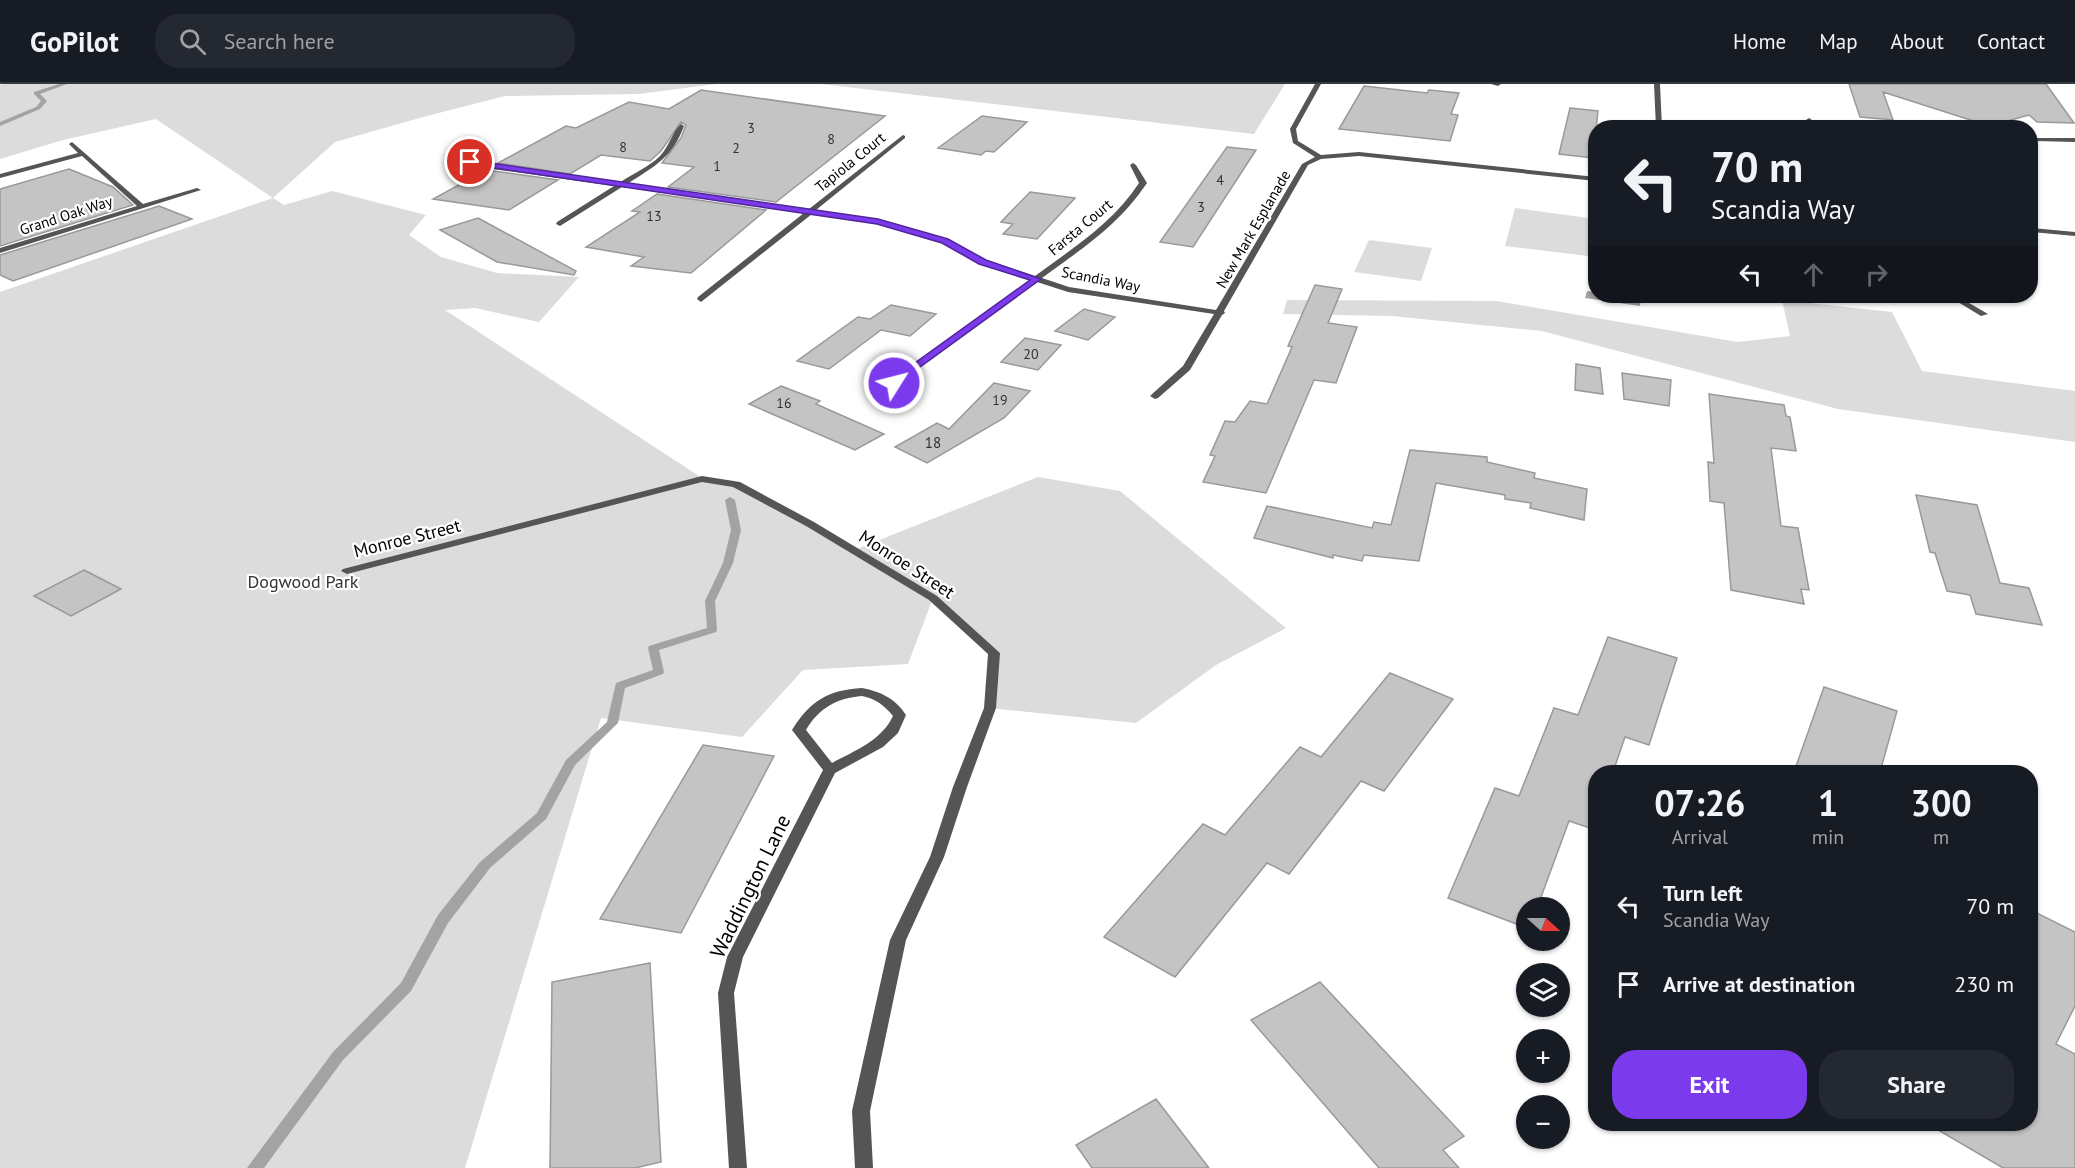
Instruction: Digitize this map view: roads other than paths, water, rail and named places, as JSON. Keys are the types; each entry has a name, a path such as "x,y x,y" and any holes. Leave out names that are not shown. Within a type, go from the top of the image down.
{"street":[{"path":"1318,84 1293,129 1295,142 1320,157 1359,153 1588,178"},
{"path":"1657,84 1659,120"},
{"path":"560,224 662,158 676,139 681,126"},
{"name":"Tapiola Court","path":"701,299 903,136"},
{"path":"2038,140 2075,140"},
{"name":"Grand Oak Way","path":"72,144 141,206"},
{"name":"Scandia Way","path":"454,152 470,162 486,166 878,221 912,229 945,241 982,262 1037,279 1106,296 1221,312"},
{"path":"0,176 83,154"},
{"name":"New Mark Esplanade","path":"1155,396 1187,368 1305,164 1320,157"},
{"name":"Farsta Court","path":"894,383 1104,229 1129,204 1143,183 1133,165"},
{"name":"Grand Oak Way","path":"0,251 197,190"},
{"path":"2038,231 2075,234"},
{"path":"1964,303 1984,314"},
{"name":"Monroe Street","path":"347,572 702,478 736,484 810,524 933,598 994,653 990,708 960,787 938,857 898,940 861,1111 864,1168"},
{"path":"855,692 878,695 893,704 900,715 893,730 879,744 830,770 799,730 805,716 816,705 833,696 855,692"},
{"name":"Waddington Lane","path":"738,1168 726,993 735,957 830,770"}],"waterway":[{"path":"0,124 38,108 44,101 36,93 64,84"},
{"path":"255,1168 338,1056 406,987 443,919 485,865 542,816 570,763 612,723 620,686 659,672 653,648 712,630 710,601 728,563 736,530 730,500"}],"park label":[{"name":"Dogwood Park","path":"303,581"}]}
